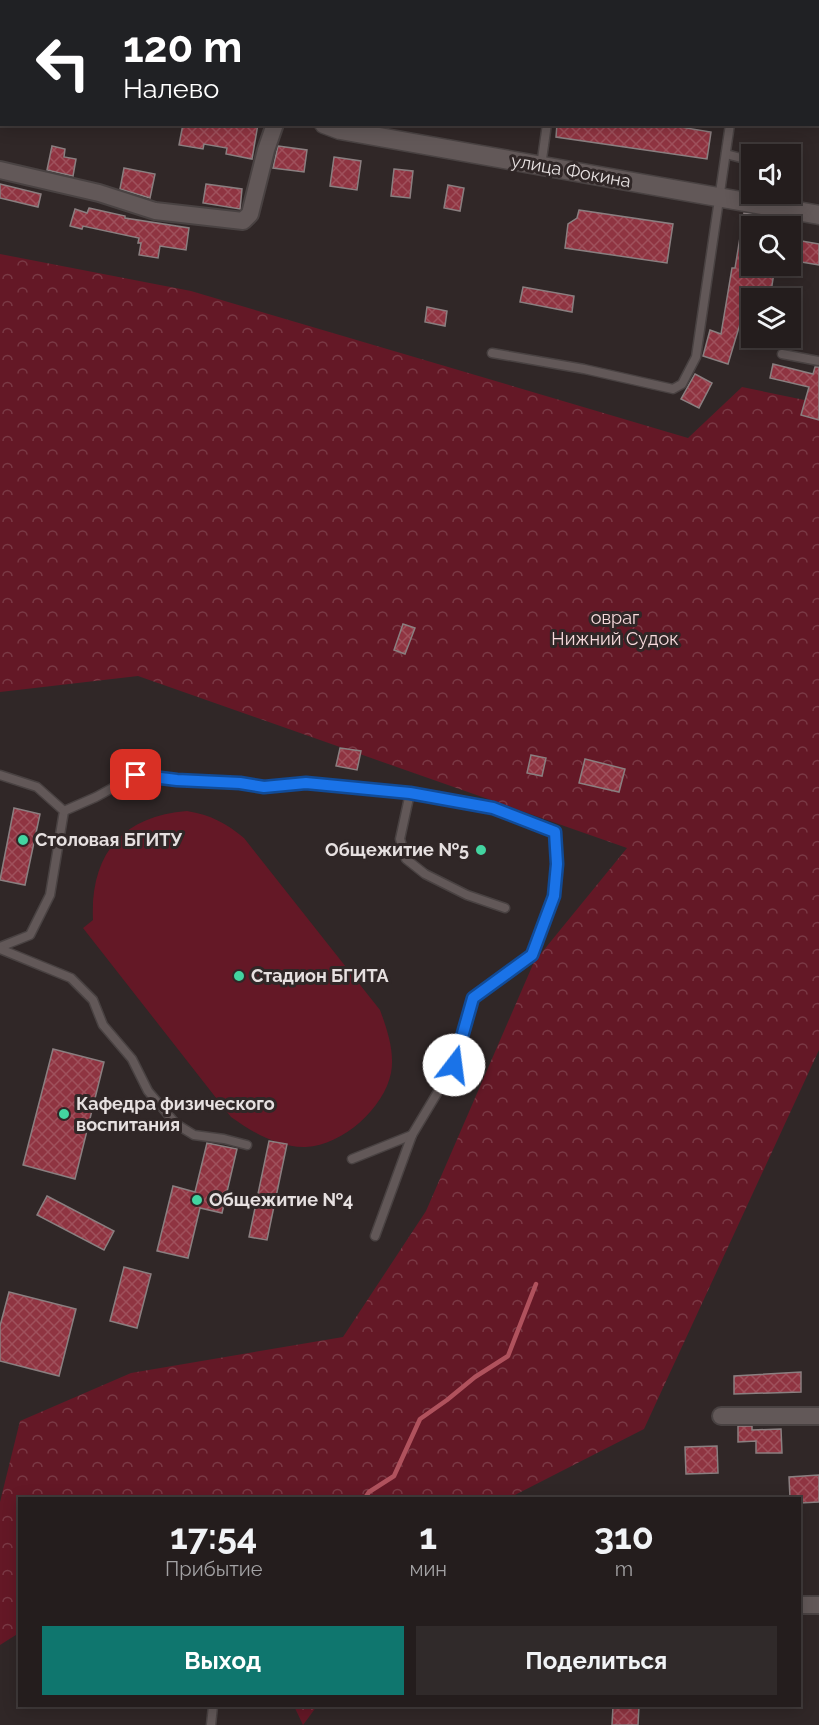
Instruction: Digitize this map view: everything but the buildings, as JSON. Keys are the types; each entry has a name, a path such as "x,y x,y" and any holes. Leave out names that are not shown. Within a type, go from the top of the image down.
{"main road":[{"name":"улица Фокина","path":"335,126 541,166 819,215"}],"street":[{"path":"0,170 99,194 155,211 243,221 250,214 274,126"},
{"path":"721,1416 819,1416"},
{"path":"801,1605 819,1605"}],"lane":[{"path":"541,166 547,126"},
{"path":"492,353 584,369 673,389 682,384 696,357 730,126"},
{"path":"726,154 741,158"},
{"path":"782,354 819,361"},
{"path":"0,775 37,787 64,811"},
{"path":"64,811 136,775 264,787 306,783 410,793 493,808 555,832 557,864 554,896 532,955 473,998 454,1065 412,1135 375,1236"},
{"path":"410,793 400,838 406,859 425,874 467,895 505,908"},
{"path":"0,948 30,935 50,895 64,811"},
{"path":"0,948 71,978 93,1000 103,1025 132,1059 148,1091 176,1124 194,1135 224,1138 247,1144"},
{"path":"352,1159 412,1135"},
{"path":"211,1725 213,1707"}],"green space":[{"name":"овраг Нижний Судок","path":"0,254 191,291 688,438 742,387 819,403 819,1050 644,1429 511,1497 18,1497 18,1634 0,1645 0,1502 20,1421 131,1373 343,1337 426,1211 534,962 627,848 138,676 0,692"},
{"path":"187,811 218,820 244,838 380,1010 388,1033 392,1057 387,1086 371,1111 360,1122 334,1140 306,1147 286,1145 257,1133 231,1117 83,928 93,920 93,897 97,877 114,843 127,831 144,821 164,814"},
{"path":"294,1707 316,1707 303,1725"}],"waterway":[{"path":"366,1497 369,1492 394,1476 420,1419 475,1377 508,1356 536,1284"}],"place":[{"name":"Столовая БГИТУ","path":"23,840"},
{"name":"Общежитие №5","path":"481,850"},
{"name":"Стадион БГИТА","path":"239,976"},
{"name":"Кафедра физического воспитания","path":"64,1114"},
{"name":"Общежитие №4","path":"197,1200"}],"route":[{"path":"136,775 177,780 211,780 264,787 306,783 410,793 493,808 555,832 557,864 554,896 532,955 473,998 454,1065"}]}
